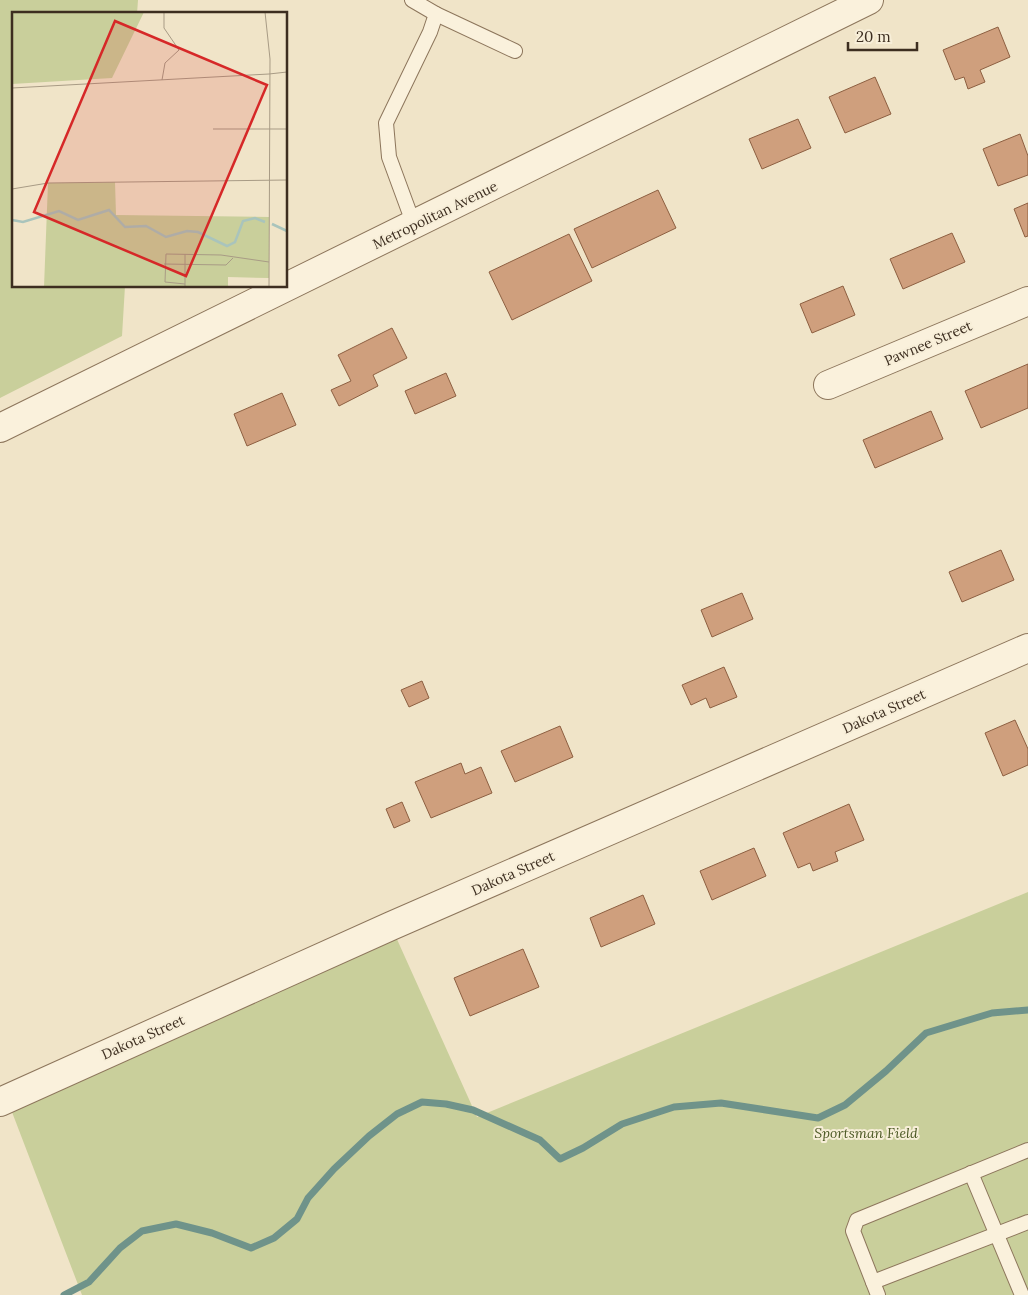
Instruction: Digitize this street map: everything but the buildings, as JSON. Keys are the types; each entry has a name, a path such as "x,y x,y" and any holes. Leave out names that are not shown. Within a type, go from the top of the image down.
{"street":[{"name":"Metropolitan Avenue","path":"288,287 869,0"},
{"name":"Metropolitan Avenue","path":"0,428 286,288"},
{"name":"Pawnee Street","path":"828,385 1028,301"},
{"name":"Dakota Street","path":"0,1102 391,926 1028,648"}],"lane":[{"path":"412,0 436,14 515,51"},
{"path":"414,225 389,157 386,123 430,32 436,14"},
{"path":"1028,1150 857,1220 852,1230 875,1288 1028,1222"},
{"path":"972,1173 1022,1295"}],"green space":[{"path":"0,0 138,0 137,12 12,12 12,288 125,288 122,336 0,398"},
{"name":"Sportsman Field","path":"1028,892 1028,1295 82,1295 7,1099 391,926 477,1117"}],"waterway":[{"path":"64,1295 89,1282 120,1248 142,1231 176,1224 212,1233 251,1248 274,1238 297,1219 308,1198 334,1169 369,1136 397,1114 422,1102 446,1104 473,1110 540,1140 560,1159 583,1148 622,1124 674,1107 721,1103 818,1118 845,1105 886,1071 926,1033 992,1013 1028,1010"}]}
